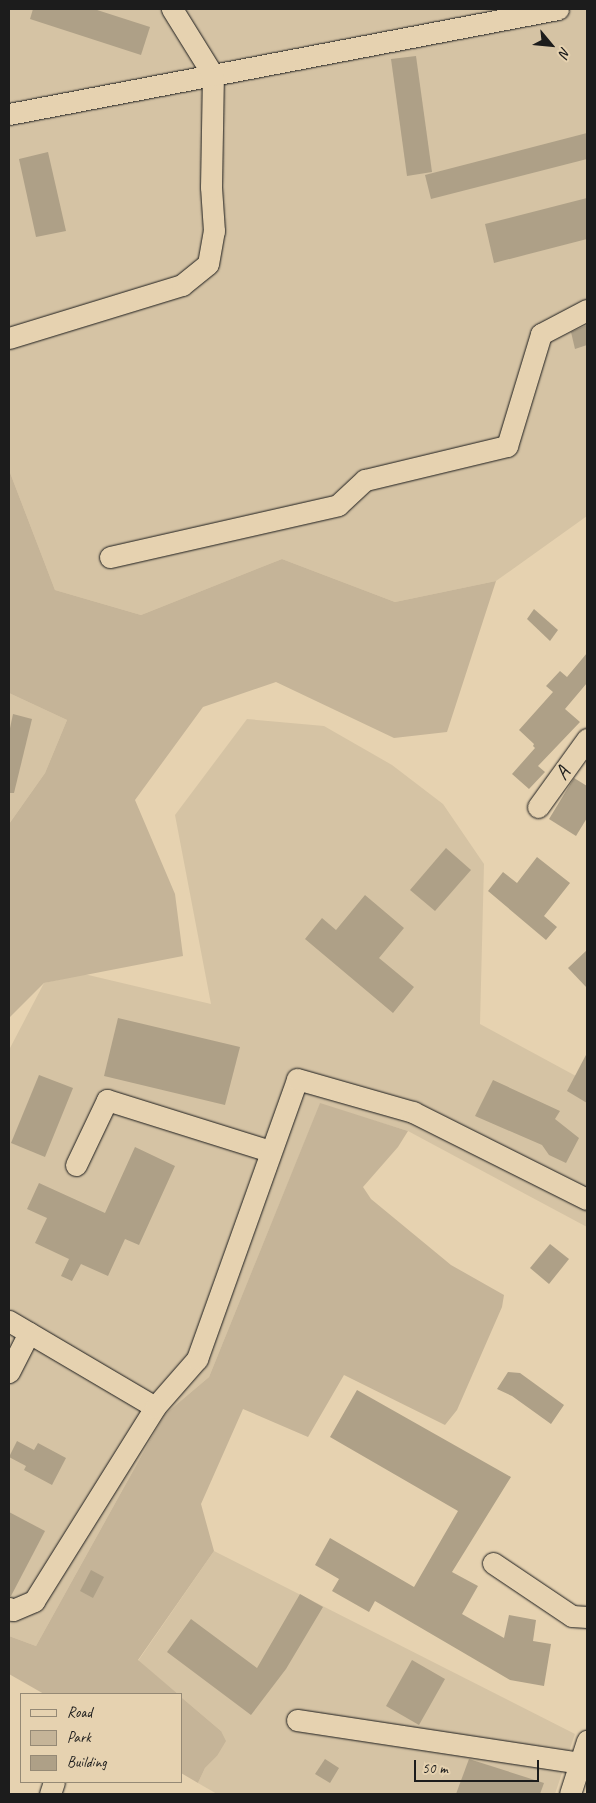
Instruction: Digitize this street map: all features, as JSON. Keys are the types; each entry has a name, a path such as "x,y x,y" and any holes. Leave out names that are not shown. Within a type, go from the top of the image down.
{"street":[{"path":"9,338 182,285 208,264 214,231 211,187 213,75 172,9"},
{"path":"9,114 558,9"},
{"path":"110,557 338,505 365,480 507,446 541,334 587,310"},
{"name":"A","path":"538,807 587,739"},
{"path":"9,1608 13,1610 34,1601 155,1407 197,1359 296,1079 413,1112 587,1199"},
{"path":"76,1165 107,1100 270,1151"},
{"path":"9,1321 155,1407"},
{"path":"9,1372 29,1333"},
{"path":"493,1563 572,1616 587,1617"},
{"path":"297,1720 580,1763"},
{"path":"570,1794 587,1741"}],"shaded area":[{"path":"9,9 587,9 587,516 496,581 395,602 282,559 141,615 55,590 9,470"},
{"path":"9,693 67,720 45,773 9,824"},
{"path":"247,719 324,726 392,765 443,804 484,864 480,1024 587,1082 587,1227 408,1131 320,1104 209,1377 164,1415 36,1646 9,1636 9,1050 44,983 84,974 211,1004 175,815"},
{"path":"214,1551 575,1734 555,1794 217,1794 198,1783 205,1768 217,1756 221,1731 182,1698 182,1693 177,1693 138,1661"}],"green space":[{"path":"9,470 55,590 141,615 282,559 395,602 496,581 447,732 394,738 276,682 203,707 135,800 175,894 183,956 44,983 10,1017 9,824 45,773 67,720 9,693"},
{"path":"320,1103 408,1131 398,1147 363,1187 371,1199 451,1265 504,1295 502,1307 457,1410 445,1425 344,1375 308,1437 243,1409 201,1504 214,1551 138,1660 177,1693 42,1693 9,1674 9,1636 36,1646 164,1415 209,1377"},
{"path":"182,1698 221,1731 226,1741 217,1756 205,1768 198,1783 182,1774"}],"building":[{"path":"33,9 94,9 150,27 141,55 30,19"},
{"path":"416,56 432,172 407,176 391,59"},
{"path":"587,133 587,159 431,199 425,175"},
{"path":"48,152 66,231 36,237 19,159"},
{"path":"587,198 587,239 494,263 485,224"},
{"path":"587,325 587,345 575,349 571,332"},
{"path":"534,609 558,630 550,641 527,619"},
{"path":"587,653 587,683 565,709 580,722 538,766 545,772 529,789 512,774 535,748 534,744 519,730 553,692 546,686 560,671 567,677"},
{"path":"13,714 32,719 14,793 9,793 9,733"},
{"path":"574,778 587,786 587,818 576,836 549,819"},
{"path":"446,848 471,870 435,911 410,890"},
{"path":"537,857 570,883 544,916 557,927 546,940 488,891 503,872 517,883"},
{"path":"365,895 404,928 379,958 414,987 393,1013 305,939 322,918 336,930"},
{"path":"587,950 587,988 568,968"},
{"path":"118,1018 240,1047 225,1105 104,1076"},
{"path":"587,1053 587,1103 567,1091"},
{"path":"39,1075 73,1088 45,1157 11,1143"},
{"path":"493,1080 560,1111 555,1119 579,1138 566,1163 549,1155 542,1145 475,1116"},
{"path":"135,1147 175,1166 139,1245 125,1239 108,1276 81,1264 72,1281 61,1276 69,1259 35,1243 47,1218 27,1209 39,1183 105,1213"},
{"path":"550,1244 569,1259 549,1284 530,1268"},
{"path":"508,1372 520,1373 564,1405 551,1424 512,1396 497,1389"},
{"path":"357,1390 511,1477 452,1572 478,1586 462,1614 504,1638 509,1615 536,1620 533,1641 551,1644 544,1686 510,1680 375,1601 369,1612 332,1591 339,1579 315,1565 330,1538 414,1587 458,1511 330,1437"},
{"path":"17,1441 34,1450 38,1443 66,1458 52,1485 24,1470 26,1466 9,1457"},
{"path":"9,1512 45,1531 11,1596 9,1596"},
{"path":"91,1570 104,1577 93,1598 80,1591"},
{"path":"300,1594 323,1607 286,1669 251,1715 167,1652 191,1619 257,1668"},
{"path":"412,1660 445,1679 419,1725 386,1706"},
{"path":"325,1759 339,1768 330,1783 315,1774"},
{"path":"469,1759 544,1783 540,1794 456,1794"}]}
